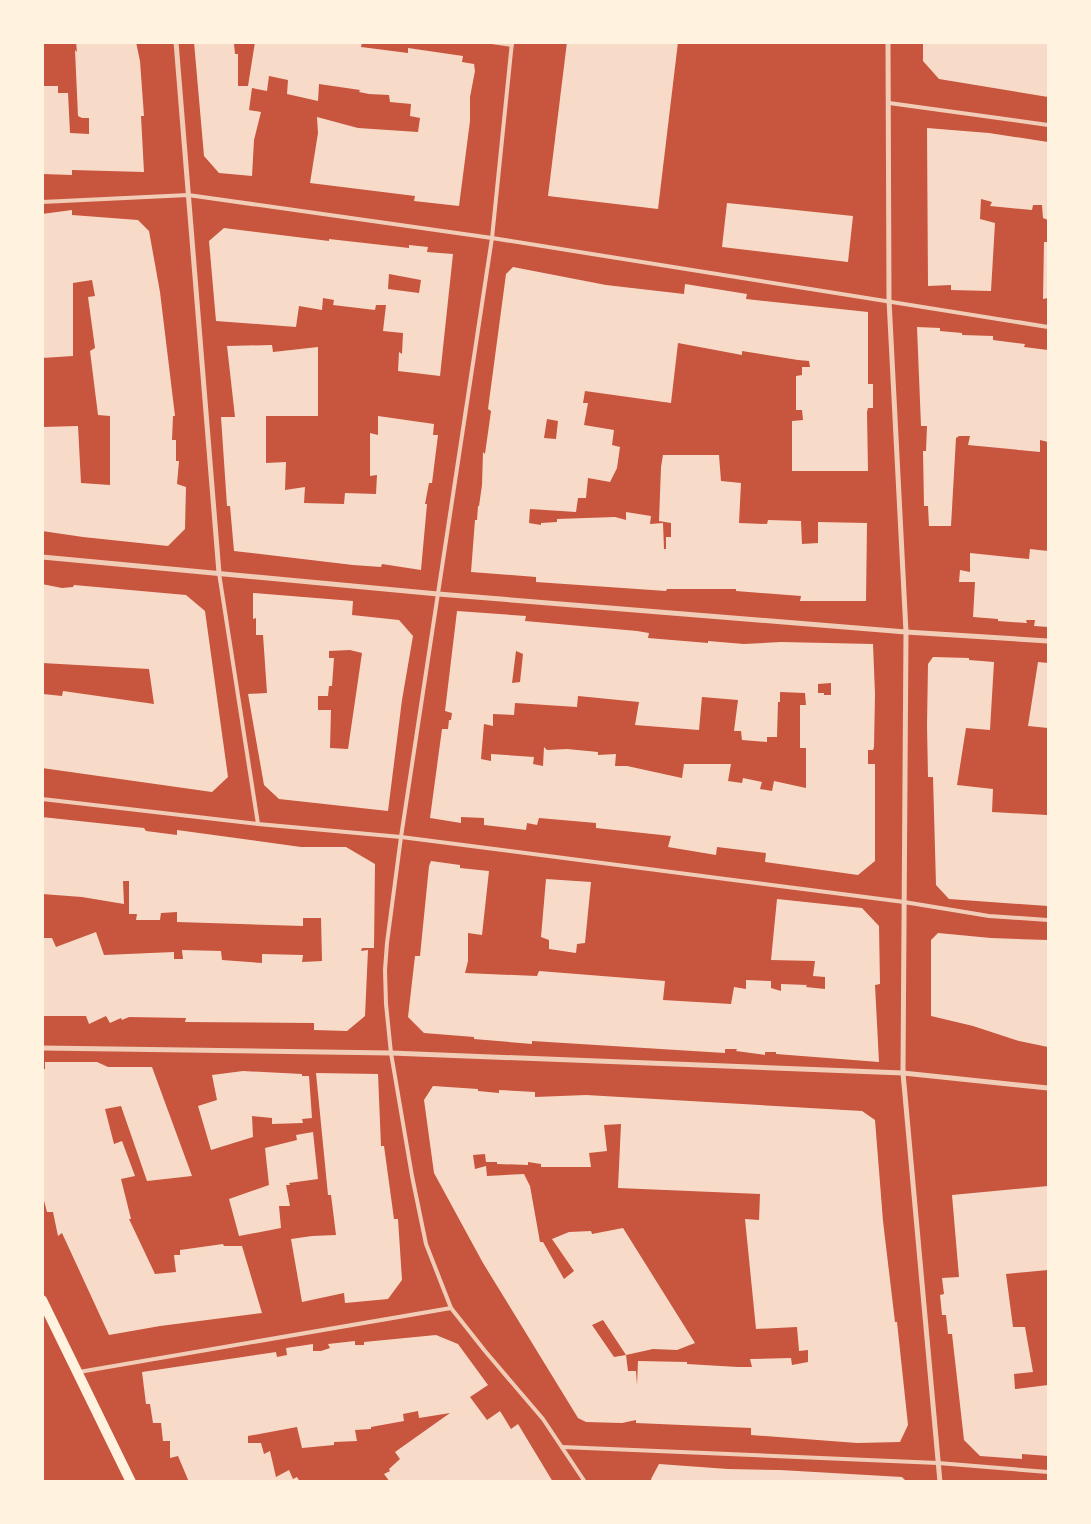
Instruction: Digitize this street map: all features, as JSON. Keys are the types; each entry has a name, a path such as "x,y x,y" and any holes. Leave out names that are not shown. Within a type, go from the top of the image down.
{"main road":[{"path":"42,1300 130,1482"}],"street":[{"path":"176,42 219,573"},
{"path":"888,42 889,300 906,632 902,1073 940,1482"},
{"path":"42,557 438,594 1048,642"},
{"path":"42,1048 390,1053 902,1073 1048,1088"}],"lane":[{"path":"492,42 512,44 492,238 401,837 387,943 385,970 390,1053 426,1244 451,1308 543,1419 585,1482"},
{"path":"889,103 1048,125"},
{"path":"42,202 188,195 492,238 889,300 1048,327"},
{"path":"219,573 258,824"},
{"path":"42,799 258,824 401,837 904,902 989,916 1048,920"},
{"path":"78,1372 451,1308"},
{"path":"562,1447 938,1463 1048,1472"}],"building":[{"path":"76,42 136,42 140,61 144,116 141,116 144,172 72,170 72,175 42,174 42,86 58,86 58,93 68,93 70,133 89,134 89,118 78,116"},
{"path":"194,42 231,42 231,44 234,44 235,54 238,54 238,86 248,86 255,42 325,42 325,44 362,42 361,47 408,53 408,48 463,56 462,62 474,64 475,71 470,97 470,121 459,206 414,201 415,196 310,183 318,133 317,117 358,128 418,132 420,118 410,116 411,104 390,102 389,95 369,94 359,92 360,90 319,84 318,101 287,94 288,80 269,76 267,91 252,88 249,110 261,112 254,140 252,176 219,173 204,156"},
{"path":"567,42 678,42 658,209 548,196"},
{"path":"923,42 1048,43 1048,97 939,79 923,61"},
{"path":"927,128 989,133 1048,142 1048,220 1043,218 1042,205 1033,205 1032,210 990,206 992,202 981,199 980,219 995,223 991,291 951,290 951,285 928,286"},
{"path":"727,203 853,216 848,262 722,247"},
{"path":"72,210 72,215 138,220 149,231 160,292 175,416 173,416 172,440 176,440 176,461 179,461 177,484 186,487 185,529 168,546 42,531 42,427 78,426 81,483 110,485 110,416 98,415 90,351 95,348 88,297 95,296 92,280 73,283 73,356 42,358 42,214"},
{"path":"224,228 329,241 329,239 409,248 409,245 428,247 427,252 453,254 440,376 398,371 399,352 402,354 403,333 383,331 386,305 376,305 375,310 333,305 334,300 323,298 322,310 299,306 296,327 216,321 209,241","holes":["389,274 421,280 419,293 388,289"]},
{"path":"1044,242 1048,242 1048,298 1043,299"},
{"path":"513,267 606,285 684,294 685,284 747,294 746,299 868,312 868,384 873,384 873,408 868,408 867,412 868,471 792,471 792,421 803,420 802,410 796,410 796,376 802,375 802,367 810,367 809,361 742,351 742,355 678,343 671,403 585,391 583,403 588,403 584,425 614,430 612,445 620,447 617,468 610,482 588,478 586,498 578,498 576,512 530,509 529,523 541,525 541,523 557,522 557,519 615,517 626,520 626,512 651,516 650,524 663,523 664,549 666,549 666,537 671,537 671,523 659,521 663,455 719,455 721,481 741,483 739,523 767,524 768,520 801,521 802,544 818,543 818,522 867,523 866,601 800,601 801,596 736,591 736,589 667,589 666,591 536,582 536,577 471,572 475,520 477,520 482,485 483,452 485,454 491,411 488,409 506,274","holes":["547,419 558,421 556,439 544,438"]},
{"path":"917,327 940,328 940,331 962,333 962,335 993,336 993,340 1025,344 1024,347 1048,350 1048,442 1040,440 1040,452 968,445 970,436 959,436 956,438 951,526 929,526 928,506 924,506 923,451 926,451 927,426 921,426"},
{"path":"272,345 273,352 318,347 318,416 266,416 266,463 286,462 285,490 305,487 304,503 344,504 345,493 376,494 377,475 370,476 370,433 378,435 378,416 434,424 433,435 438,435 432,483 429,483 425,504 427,504 421,570 382,564 381,567 353,565 234,551 230,506 227,506 221,417 235,417 227,346"},
{"path":"1030,549 1048,551 1048,627 1034,626 1035,620 1026,620 1027,623 973,617 975,582 959,582 960,570 970,572 970,553 1029,559"},
{"path":"42,584 62,588 73,587 74,585 186,595 205,611 228,777 212,792 42,768 43,694 62,696 63,691 154,704 149,669 42,663"},
{"path":"253,593 353,601 352,615 399,620 413,636 402,700 388,811 279,799 264,785 248,694 267,693 263,635 256,635 256,618 253,619","holes":["350,650 362,653 348,749 330,748 331,710 318,710 318,696 328,696 329,686 332,686 334,658 329,658 329,651"]},
{"path":"457,611 526,616 525,621 637,631 649,633 648,638 708,643 708,641 744,644 781,642 873,644 875,694 874,747 873,750 868,750 868,764 875,764 875,861 858,875 765,862 766,853 717,847 716,855 668,847 671,836 596,828 596,823 539,818 537,825 527,823 526,830 484,825 484,818 461,817 461,823 430,818 442,729 448,729 452,713 445,711","holes":["516,651 523,654 520,682 512,683","831,683 831,695 818,693 818,684","780,692 805,693 806,705 800,705 800,748 806,748 806,788 774,781 772,791 760,789 762,782 743,778 742,783 728,781 731,764 684,764 682,778 627,766 615,766 616,754 598,755 598,752 567,749 547,750 544,747 543,766 533,764 534,757 491,754 491,761 481,759 484,724 493,726 493,714 514,715 515,703 577,707 578,696 639,702 635,725 699,730 702,697 738,700 734,731 741,731 742,740 767,742 767,737 777,737 778,702 780,702"]},
{"path":"933,657 969,658 969,660 994,662 990,730 966,728 957,785 993,789 992,812 1047,815 1048,812 1048,906 949,899 936,885 933,777 928,777 927,725 928,664"},
{"path":"1038,662 1048,663 1048,728 1028,726"},
{"path":"42,817 144,828 146,831 177,835 177,830 301,847 346,847 375,864 374,948 362,948 361,951 368,950 365,1016 347,1031 314,1030 314,1023 185,1022 186,1018 129,1017 110,1023 106,1016 89,1024 86,1016 42,1016 42,938 52,938 56,947 96,932 104,955 174,952 174,959 183,959 182,950 221,951 222,960 262,963 262,954 303,955 302,962 322,961 321,918 303,918 303,926 177,922 177,912 161,913 160,920 136,920 137,914 129,914 129,881 123,881 124,904 82,897 42,894"},
{"path":"431,861 460,865 460,868 489,871 482,935 468,933 468,961 465,973 537,976 539,971 665,981 663,1000 731,1004 734,987 746,989 746,980 771,981 771,988 781,991 781,984 807,985 806,987 825,989 825,977 813,976 815,961 771,960 777,899 862,908 879,926 880,984 875,985 879,1062 776,1054 776,1052 765,1052 765,1055 736,1051 737,1049 725,1049 725,1053 532,1041 532,1044 424,1033 408,1017 415,956 420,956"},
{"path":"546,879 591,882 585,943 577,944 576,953 549,949 549,940 541,937"},
{"path":"938,933 991,938 1048,940 1048,1047 1019,1041 973,1026 931,1016 931,940"},
{"path":"45,1062 97,1062 108,1067 152,1067 192,1176 147,1181 121,1106 105,1109 114,1144 122,1141 135,1176 121,1179 131,1219 129,1219 155,1274 176,1272 174,1255 180,1255 180,1250 223,1244 224,1246 242,1246 262,1313 160,1326 109,1335 62,1233 58,1236 53,1212 47,1212 42,1193 42,1069 45,1069"},
{"path":"243,1071 309,1076 312,1118 302,1119 303,1123 272,1124 272,1118 252,1116 253,1137 211,1150 198,1106 217,1100 212,1075"},
{"path":"316,1073 378,1074 381,1146 384,1146 394,1219 398,1219 402,1280 388,1299 345,1303 344,1293 302,1302 291,1239 336,1235 331,1195 328,1195"},
{"path":"433,1086 478,1089 478,1091 499,1093 499,1090 535,1092 535,1097 586,1095 862,1111 875,1120 883,1221 895,1322 897,1322 908,1425 900,1442 857,1443 751,1435 751,1428 636,1423 636,1420 622,1423 586,1422 578,1418 483,1263 434,1173 424,1100","holes":["621,1124 618,1188 760,1194 759,1220 745,1219 756,1329 797,1327 799,1351 808,1350 808,1362 792,1365 791,1358 750,1359 752,1367 738,1367 687,1364 687,1362 638,1361 637,1385 636,1371 628,1371 626,1355 653,1349 677,1350 695,1343 623,1228 592,1234 591,1231 569,1232 552,1239 574,1271 564,1279 543,1242 540,1242 530,1186 524,1174 487,1176 486,1166 475,1169 473,1155 485,1154 486,1162 497,1162 497,1164 528,1165 528,1162 541,1164 541,1167 591,1167 589,1153 607,1151 604,1125","603,1320 626,1355 614,1357 592,1325"]},
{"path":"313,1132 318,1179 286,1185 290,1206 279,1206 281,1228 239,1236 229,1199 269,1185 265,1148 297,1140 296,1135"},
{"path":"1048,1186 1048,1270 1006,1274 1013,1327 1025,1327 1033,1372 1014,1374 1015,1389 1048,1385 1048,1456 1022,1454 1022,1459 980,1456 964,1440 952,1334 948,1334 946,1315 942,1315 940,1295 944,1294 942,1278 959,1277 952,1195"},
{"path":"436,1335 458,1344 488,1385 470,1397 487,1420 500,1411 511,1429 518,1424 553,1482 390,1482 384,1474 390,1471 389,1469 400,1459 395,1452 450,1413 419,1418 418,1411 403,1414 404,1421 371,1427 371,1429 355,1430 357,1441 334,1442 334,1445 302,1448 297,1427 248,1436 248,1443 261,1443 264,1454 270,1451 276,1477 289,1470 293,1479 297,1477 300,1482 189,1482 178,1456 170,1458 170,1441 163,1441 161,1423 153,1423 150,1404 146,1404 142,1372 276,1352 277,1357 287,1355 286,1348 313,1344 313,1351 321,1351 330,1348 328,1344 355,1341 355,1345 364,1345 364,1342"},
{"path":"659,1464 902,1477 907,1482 652,1482 651,1479"}]}
